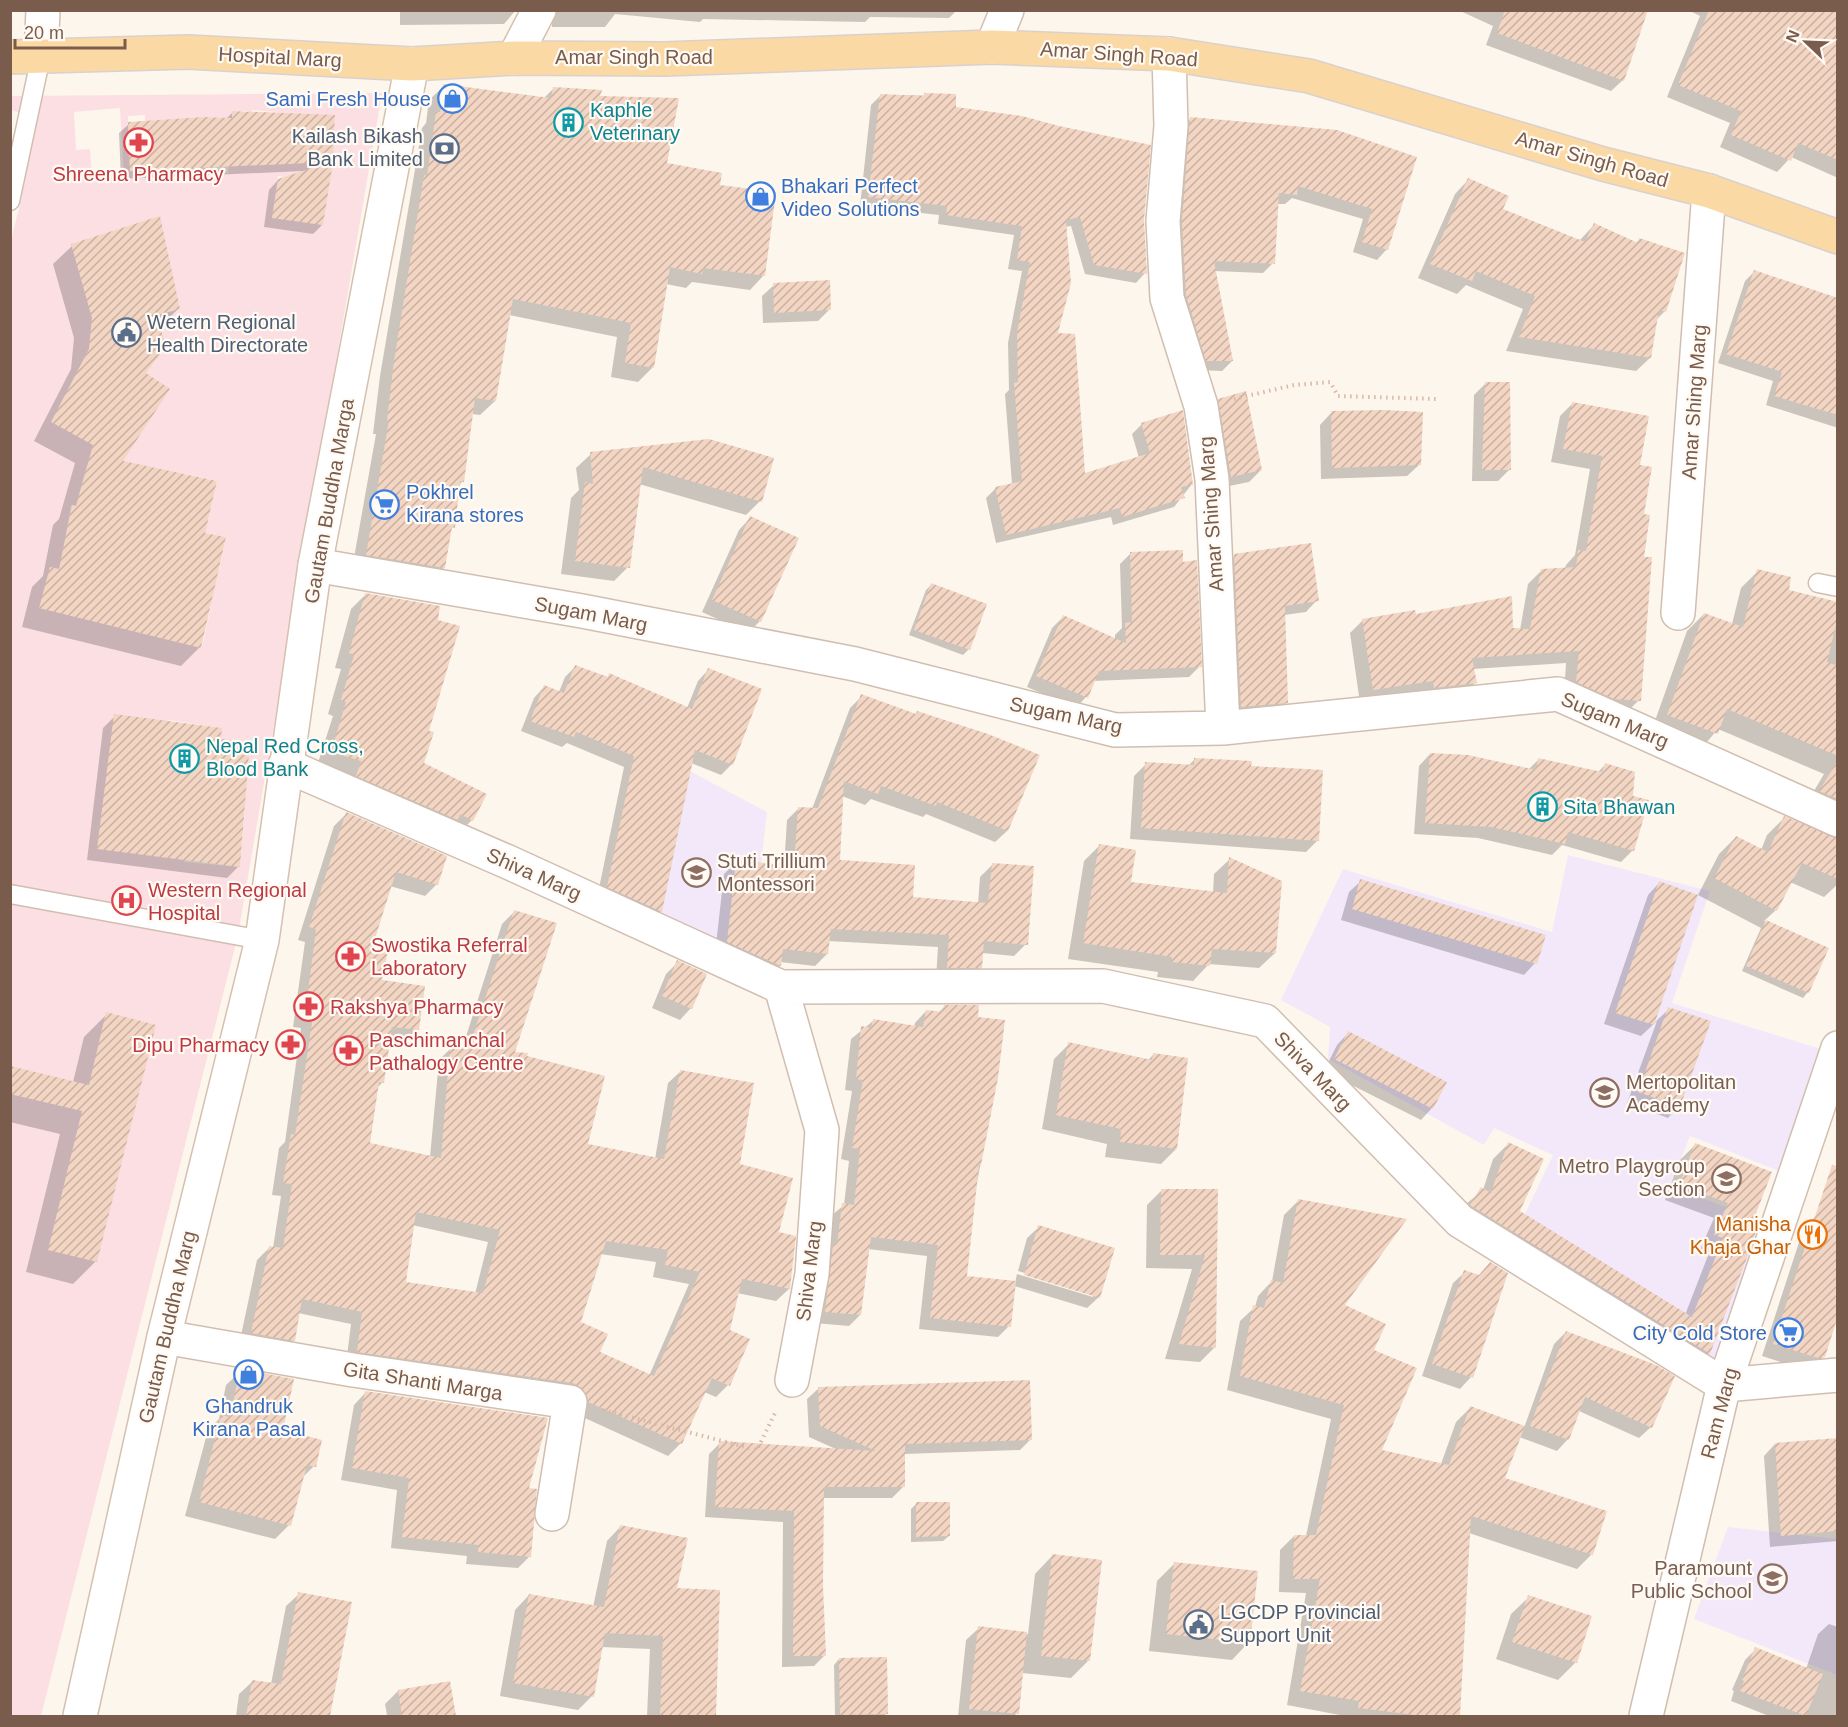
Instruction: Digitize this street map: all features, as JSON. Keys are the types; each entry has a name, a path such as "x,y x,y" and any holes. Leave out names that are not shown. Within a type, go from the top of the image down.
{"main road":[{"name":"Amar Singh Road","path":"412,64 514,58 665,59 992,47 1169,54 1309,76 1603,164 1709,191 1838,237"},
{"name":"Hospital Marg","path":"26,57 188,52 412,64"}],"street":[{"path":"26,57 43,10"},
{"path":"514,58 539,10"},
{"path":"992,47 1007,10"},
{"name":"Amar Shing Marg","path":"1169,54 1171,126 1162,221 1167,298 1201,406 1212,479 1223,728"},
{"name":"Gautam Buddha Marga","path":"262,940 285,765 304,657 315,565 412,64"},
{"name":"Amar Shing Marg","path":"1678,613 1709,191"},
{"name":"Sugam Marg","path":"315,565 582,611 855,664 1115,730 1223,728 1558,694 1838,820"},
{"name":"Shiva Marg","path":"285,765 508,862 781,987 1103,986 1265,1021 1460,1221 1724,1385"},
{"name":"Gautam Buddha Marg","path":"80,1716 164,1337 262,940"},
{"name":"Shiva Marg","path":"781,987 822,1130 812,1274 792,1380"},
{"name":"Ram Marg","path":"1647,1716 1724,1385 1838,1048"},
{"name":"Gita Shanti Marga","path":"164,1337 353,1370 570,1402"},
{"path":"1724,1385 1838,1375"},
{"path":"552,1514 570,1402"}],"lane":[{"path":"10,201 26,57"},
{"path":"1818,583 1838,587"},
{"path":"10,894 262,940"}],"path":[{"path":"1201,406 1294,385 1330,382 1338,396 1437,399"},
{"path":"570,1402 757,1450 792,1380"}],"shaded area":[{"name":"Western Regional Hospital","path":"382,93 238,935 41,1716 10,1716 10,245 20,204 11,199 30,116 11,110 10,96","holes":["120,108 124,174 92,177 90,149 76,150 74,112","252,110 277,112 275,165 249,163","233,111 249,111 247,155 231,154","145,115 147,170 130,171 128,116","335,115 333,163 280,162","204,117 231,118 228,173 201,171","196,119 198,172 152,174 150,121","278,176 329,183 323,225 272,218","180,309 157,315 166,347 146,373 51,422 89,349 92,318","87,465 145,480 135,514 78,498","181,473 217,481 208,520","71,505 226,537 219,570 65,538","50,567 211,606 202,647 40,608","168,720 222,728 217,759 162,755","224,740 250,742 245,801","189,803 245,808 240,867 184,862"]},
{"name":"Stuti Trillium Montessori","path":"688,770 767,812 754,926 746,962 624,912 636,852"},
{"name":"Mertopolitan Academy","path":"1568,855 1710,891 1672,1003 1834,1053 1789,1175 1690,1136 1670,1186 1770,1224 1713,1372 1506,1240 1524,1216 1553,1155 1494,1128 1484,1145 1328,1059 1330,1027 1281,1000 1343,869 1552,932"},
{"name":"Paramount Public School","path":"1728,1527 1837,1539 1837,1675 1694,1619"}],"building":[{"path":"1505,10 1648,10 1624,81 1497,33"},
{"path":"1709,10 1838,10 1838,160 1798,143 1791,161 1731,135 1741,111 1678,85"},
{"path":"443,84 551,98 553,87 602,90 600,96 679,98 667,163 722,173 720,185 776,192 765,276 703,268 702,274 670,267 654,368 625,363 631,323 513,299 496,401 475,398 464,482 460,481 455,528 452,527 445,568 366,555 389,420 387,420 394,361 424,175 427,176 436,112 440,112"},
{"path":"924,93 956,94 956,107 1022,116 1151,145 1144,220 1147,274 1094,265 1080,217 1066,220 1071,283 1058,333 1075,334 1085,473 1150,453 1141,423 1183,410 1193,485 1181,487 1185,498 1122,517 1120,508 1006,535 995,487 1022,481 1014,383 1018,382 1017,333 1030,262 1017,260 1022,226 946,215 947,206 868,197 880,94 924,96"},
{"path":"232,111 335,115 333,162 323,225 272,218 278,179 331,162 130,171 128,122 204,117 232,118"},
{"path":"1190,117 1337,130 1417,157 1388,250 1362,242 1372,209 1298,186 1297,195 1279,193 1275,264 1214,261 1233,361 1206,361 1186,295 1182,221"},
{"path":"1468,178 1509,196 1503,209 1585,242 1594,223 1638,243 1639,238 1685,253 1666,312 1659,310 1651,358 1519,337 1535,296 1476,271 1472,281 1430,264"},
{"path":"160,216 180,309 157,315 166,347 146,373 170,389 123,461 217,481 205,533 226,537 201,648 39,608 50,567 59,569 72,505 76,506 93,445 51,422 89,349 92,318 71,244"},
{"path":"1754,270 1838,298 1838,415 1774,396 1782,372 1726,354"},
{"path":"830,280 831,310 774,313 773,283"},
{"path":"1485,382 1510,382 1511,470 1482,470"},
{"path":"1246,391 1262,470 1231,477 1218,399"},
{"path":"1572,402 1649,416 1640,465 1652,467 1644,514 1650,515 1644,557 1652,557 1641,701 1614,699 1576,682 1579,651 1472,658 1477,683 1434,688 1433,681 1373,690 1362,619 1415,610 1416,614 1512,596 1513,628 1530,629 1541,569 1576,567 1578,550 1586,551 1602,456 1563,449"},
{"path":"1331,411 1423,412 1421,465 1332,468"},
{"path":"709,439 774,458 762,502 643,467 630,568 575,561 585,482 593,484 590,452"},
{"path":"750,516 799,538 761,622 712,600"},
{"path":"1311,543 1319,601 1285,606 1288,703 1241,707 1234,554"},
{"path":"1183,550 1183,562 1197,560 1202,667 1099,671 1088,698 1036,676 1063,615 1126,643 1125,623 1132,622 1130,552"},
{"path":"1757,569 1791,577 1789,590 1838,602 1838,617 1827,662 1838,666 1838,756 1727,709 1718,734 1667,715 1704,613 1743,627"},
{"path":"931,583 987,604 970,650 914,630"},
{"path":"365,593 440,606 438,620 460,626 429,731 434,732 424,763 487,794 473,821 460,814 458,820 356,776 361,761 331,752 346,702 341,700 354,655 349,653"},
{"path":"575,665 608,677 609,673 692,709 708,668 762,689 733,765 695,750 662,912 607,887 634,756 576,732 574,737 530,721 544,685 564,693"},
{"path":"861,694 916,714 917,711 988,734 1040,755 1008,831 937,802 936,806 881,786 878,794 844,781 840,860 915,865 913,897 988,903 992,863 1034,866 1028,945 984,941 982,968 947,968 949,935 831,929 828,954 783,949 781,966 727,942 736,860 794,866 798,807 818,808"},
{"path":"114,714 222,728 221,739 250,742 240,867 97,849"},
{"path":"1430,753 1468,755 1536,770 1538,758 1602,772 1605,763 1635,772 1633,796 1649,800 1634,851 1568,832 1565,844 1491,827 1425,823"},
{"path":"1194,758 1252,761 1251,766 1323,770 1319,841 1141,828 1145,762 1194,765"},
{"path":"1838,760 1838,799 1819,791"},
{"path":"346,812 447,856 438,885 396,872 372,948 388,951 382,980 425,986 419,1030 392,1027 384,1083 379,1082 370,1143 441,1158 450,1046 469,1048 514,910 557,923 515,1052 528,1053 527,1056 605,1076 588,1144 664,1159 680,1070 754,1083 740,1164 793,1178 779,1232 796,1236 790,1289 742,1279 730,1330 750,1339 730,1386 712,1378 682,1444 588,1402 582,1388 573,1383 357,1352 362,1312 302,1299 295,1341 251,1333 269,1246 283,1248 292,1184 283,1183 291,1134 295,1135 313,1016 305,1015 316,929 309,927","holes":["416,1212 500,1230 483,1293 406,1282","606,1241 668,1250 665,1265 700,1272 654,1376 600,1352 608,1334 581,1322"]},
{"path":"1784,816 1838,838 1838,879 1802,863 1777,911 1714,878 1736,836 1768,852"},
{"path":"1099,844 1136,850 1131,882 1227,893 1229,857 1282,881 1276,953 1212,949 1210,966 1172,962 1172,957 1083,943"},
{"path":"1360,879 1546,935 1537,964 1352,909"},
{"path":"1659,881 1698,895 1654,1025 1615,1013"},
{"path":"1766,920 1829,948 1809,993 1746,966"},
{"path":"677,960 707,974 692,1009 662,996"},
{"path":"944,1005 979,1005 978,1017 1005,1020 998,1078 981,1165 979,1165 967,1276 1016,1281 1011,1327 930,1318 938,1245 871,1237 861,1315 825,1312 833,1244 837,1245 842,1203 854,1205 860,1149 852,1148 863,1080 856,1079 861,1026 871,1028 873,1019 923,1027 926,1010 943,1012"},
{"path":"1668,1007 1711,1021 1680,1107 1638,1092"},
{"path":"106,1012 156,1025 97,1262 48,1250 82,1111 10,1094 10,1066 89,1085"},
{"path":"1348,1031 1447,1082 1433,1109 1334,1059"},
{"path":"1068,1042 1152,1060 1153,1053 1188,1058 1177,1149 1120,1142 1121,1129 1056,1115"},
{"path":"1508,1142 1544,1159 1520,1211 1692,1317 1723,1238 1714,1235 1728,1203 1679,1185 1695,1143 1772,1172 1753,1221 1759,1223 1710,1354 1470,1205 1481,1187 1491,1193"},
{"path":"1832,1165 1838,1166 1838,1316 1825,1357 1818,1358 1773,1344"},
{"path":"1161,1189 1218,1189 1216,1348 1179,1344 1205,1255 1160,1255"},
{"path":"1298,1199 1407,1219 1345,1305 1386,1324 1374,1350 1417,1368 1382,1450 1449,1465 1470,1406 1525,1426 1505,1478 1607,1511 1593,1555 1471,1516 1460,1716 1424,1716 1358,1708 1359,1701 1300,1691 1320,1579 1293,1579 1294,1535 1316,1535 1344,1405 1240,1376 1253,1305 1264,1308 1271,1280 1283,1283"},
{"path":"1038,1225 1115,1248 1100,1298 1024,1275"},
{"path":"1490,1262 1508,1273 1473,1378 1432,1364 1464,1270 1479,1275"},
{"path":"1566,1331 1656,1365 1675,1376 1652,1428 1585,1397 1569,1440 1530,1426"},
{"path":"240,1369 294,1379 283,1430 322,1440 316,1467 307,1465 291,1526 199,1502 221,1415 230,1417"},
{"path":"1030,1380 1032,1440 905,1444 905,1487 824,1487 823,1586 826,1656 793,1656 794,1511 715,1507 719,1441 876,1451 820,1426 818,1387"},
{"path":"365,1391 548,1418 529,1488 537,1489 531,1557 478,1552 478,1545 402,1537 409,1478 352,1468"},
{"path":"1838,1438 1838,1531 1781,1536 1775,1443"},
{"path":"916,1502 950,1502 950,1536 916,1537"},
{"path":"620,1525 688,1538 677,1588 720,1590 716,1716 660,1716 663,1636 605,1633 594,1697 513,1683 529,1594 604,1607"},
{"path":"1052,1554 1102,1560 1090,1661 1041,1656"},
{"path":"1174,1562 1258,1571 1250,1643 1166,1634"},
{"path":"298,1592 352,1602 330,1716 246,1716 252,1680 281,1684"},
{"path":"1528,1595 1592,1616 1577,1663 1512,1642"},
{"path":"978,1626 1027,1632 1019,1714 969,1709"},
{"path":"1755,1647 1823,1674 1806,1716 1740,1691"},
{"path":"887,1657 888,1714 840,1715 839,1658"},
{"path":"450,1681 456,1716 402,1716 398,1690"}],"place":[{"name":"Sami Fresh House","path":"452,99"},
{"name":"Kaphle Veterinary","path":"569,122"},
{"name":"Shreena Pharmacy","path":"138,143"},
{"name":"Kailash Bikash Bank Limited","path":"444,148"},
{"name":"Bhakari Perfect Video Solutions","path":"760,197"},
{"name":"Wetern Regional Health Directorate","path":"126,333"},
{"name":"Pokhrel Kirana stores","path":"385,504"},
{"name":"Nepal Red Cross, Blood Bank","path":"185,758"},
{"name":"Sita Bhawan","path":"1542,807"},
{"name":"Stuti Trillium Montessori","path":"696,872"},
{"name":"Western Regional Hospital","path":"127,901"},
{"name":"Swostika Referral Laboratory","path":"350,956"},
{"name":"Rakshya Pharmacy","path":"309,1007"},
{"name":"Dipu Pharmacy","path":"290,1045"},
{"name":"Paschimanchal Pathalogy Centre","path":"348,1051"},
{"name":"Mertopolitan Academy","path":"1605,1093"},
{"name":"Metro Playgroup Section","path":"1726,1178"},
{"name":"Manisha Khaja Ghar","path":"1812,1235"},
{"name":"City Cold Store","path":"1788,1333"},
{"name":"Ghandruk Kirana Pasal","path":"249,1375"},
{"name":"Paramount Public School","path":"1773,1579"},
{"name":"LGCDP Provincial Support Unit","path":"1199,1624"}]}
